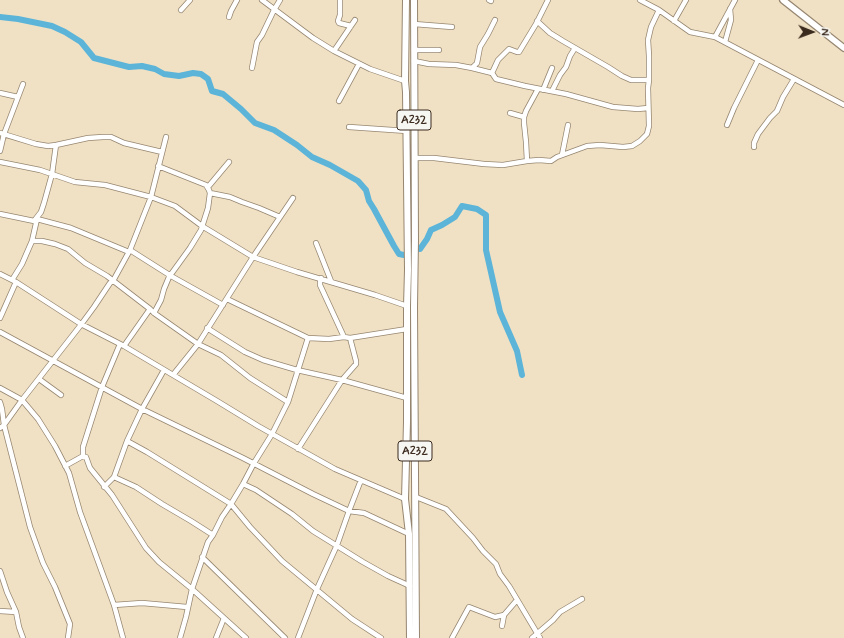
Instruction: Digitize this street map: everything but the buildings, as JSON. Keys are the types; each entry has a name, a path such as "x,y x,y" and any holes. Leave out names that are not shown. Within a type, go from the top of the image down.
{"highway":[{"name":"A232","path":"406,0 405,80 408,270 406,306 407,422 405,499 409,534 413,637"},
{"name":"A232","path":"413,637 416,497 414,0"},
{"path":"406,114 414,114"},
{"path":"407,422 415,422"}],"main road":[{"path":"783,0 844,48"}],"street":[{"path":"181,10 190,0"},
{"path":"229,17 237,0"},
{"path":"262,0 313,38 334,51 370,69 405,80"},
{"path":"252,68 257,42 280,0"},
{"path":"340,0 340,15 338,21 339,23 351,26"},
{"path":"492,73 498,60 509,49 519,52 548,0"},
{"path":"640,0 659,10 690,32 715,37 844,105"},
{"path":"674,21 686,0"},
{"path":"715,37 735,0"},
{"path":"724,42 731,20 730,8"},
{"path":"414,158 434,158 503,165 539,160 551,161 586,146 600,145 623,147 632,146 640,142 647,134 649,126 648,40 655,16 659,10"},
{"path":"334,51 355,20"},
{"path":"472,68 477,63 480,48 495,20"},
{"path":"537,21 554,35 622,76 631,80 649,80"},
{"path":"414,24 452,28"},
{"path":"552,91 575,48"},
{"path":"414,50 439,50"},
{"path":"727,125 758,60"},
{"path":"414,61 472,68 492,73 496,79 552,91 614,107 638,109 648,108"},
{"path":"339,101 359,64"},
{"path":"527,161 524,117 526,110 552,68"},
{"path":"754,147 758,134 777,111 794,79"},
{"path":"0,152 2,134 22,84"},
{"path":"0,93 18,97"},
{"path":"510,114 524,117"},
{"path":"562,155 568,125"},
{"path":"349,128 406,131"},
{"path":"2,134 48,146 103,136 111,137 124,143 162,152"},
{"path":"2,427 82,324 110,283 113,281 130,251 151,197 166,137"},
{"path":"0,318 14,281 32,241 36,220 41,212 52,174 56,145"},
{"path":"0,162 40,170 75,182 105,185 151,197 174,206 202,226 253,257 406,306"},
{"path":"208,187 229,162"},
{"path":"154,313 161,300 168,278 171,276 190,248 202,226 208,208 210,193 206,185 158,166"},
{"path":"210,193 230,197 280,217"},
{"path":"173,375 198,344 253,257 293,198"},
{"path":"41,212 42,221"},
{"path":"0,214 42,221 70,228 130,251 223,305"},
{"path":"32,241 49,242 68,249 85,263 113,281 154,313 198,344 221,355 250,378 288,402"},
{"path":"316,243 331,281"},
{"path":"0,274 14,281 82,324 122,345 298,449 335,469 405,499"},
{"path":"321,278 320,285 344,337"},
{"path":"227,299 308,338 328,340 407,329"},
{"path":"150,309 122,345 102,388 83,448 83,456 86,457 90,468 112,495 146,548 246,638"},
{"path":"207,328 245,352 263,360 407,398"},
{"path":"0,332 142,409 349,511 364,513 409,534"},
{"path":"180,638 192,589 208,542 213,536 222,517 272,434 288,402 308,338"},
{"path":"298,449 342,380 354,366 356,361 350,338"},
{"path":"104,487 114,477 127,441 142,409 164,370"},
{"path":"39,379 61,395"},
{"path":"0,388 22,400 38,419 55,446 69,474 80,512 98,559 124,638"},
{"path":"0,402 2,409 2,427 30,527 43,563 69,620 70,624 68,638"},
{"path":"127,441 231,504 250,527 282,560 352,619 381,638"},
{"path":"65,466 83,456"},
{"path":"114,477 136,487 213,536"},
{"path":"298,638 317,589 337,545 361,480"},
{"path":"243,484 256,490 313,530 369,565 410,586"},
{"path":"416,497 443,506 473,538 496,564 500,574 509,586 516,600 539,636"},
{"path":"202,557 285,638"},
{"path":"0,571 16,612 23,638"},
{"path":"532,638 539,636 560,612 582,599"},
{"path":"452,638 469,607 495,617 504,614 516,600"},
{"path":"114,605 142,603 188,606"},
{"path":"0,611 16,612"},
{"path":"502,626 504,614"},
{"path":"216,638 224,618"}],"waterway":[{"path":"0,17 52,26 81,42 94,58 129,67 142,66 155,69 164,74 179,76 193,73 201,74 208,79 212,91 223,94 255,123 274,130 312,157 330,165 358,181 366,190 369,201 399,254 409,256 415,247 420,249 431,230 455,217 462,206 477,209 486,215 486,250 500,312 517,351 522,375"}]}
